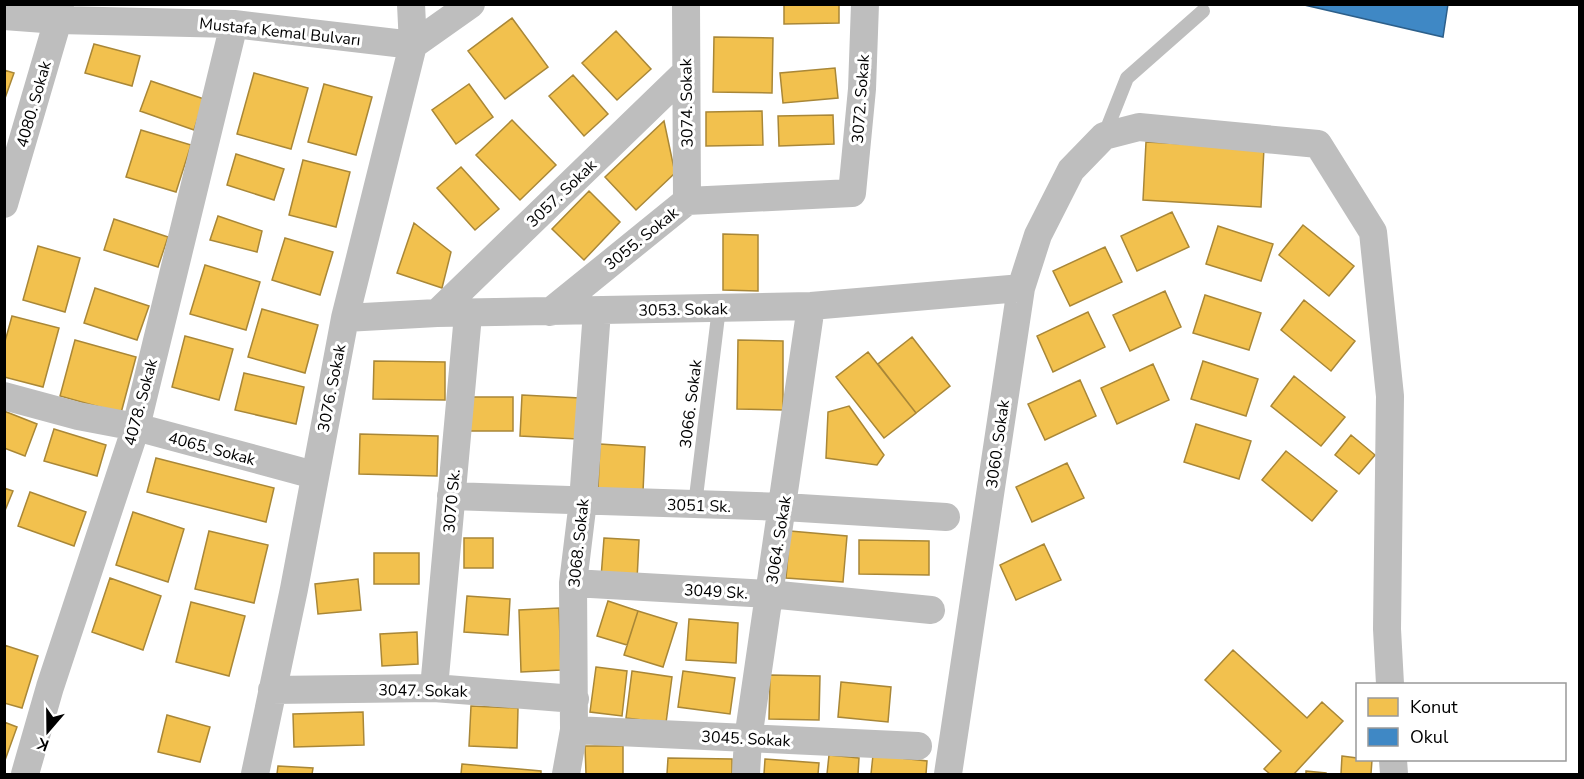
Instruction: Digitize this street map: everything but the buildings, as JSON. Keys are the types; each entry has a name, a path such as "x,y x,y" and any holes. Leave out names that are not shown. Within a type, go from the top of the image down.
{"street":[{"name":"3076. Sokak","path":"255,774 345,318 413,45 411,4"},
{"path":"413,45 471,4"},
{"name":"3074. Sokak","path":"686,4 687,201"},
{"name":"3072. Sokak","path":"852,193 862,89 865,4"},
{"name":"Mustafa Kemal Bulvarı","path":"4,16 59,12 234,24 413,45"},
{"name":"4080. Sokak","path":"4,204 59,12"},
{"name":"4078. Sokak","path":"25,774 50,687 135,427 234,24"},
{"name":"3057. Sokak","path":"437,313 685,73"},
{"path":"1104,136 1139,127 1318,144 1373,232 1390,396 1387,617 1390,683"},
{"name":"3060. Sokak","path":"948,774 1021,288 1038,235 1071,170 1104,136"},
{"name":"3055. Sokak","path":"550,312 687,201 852,193"},
{"name":"3053. Sokak","path":"345,318 437,313 468,315 811,306 1021,288"},
{"name":"3064. Sokak","path":"746,774 748,738 784,507 811,306"},
{"name":"3068. Sokak","path":"566,774 574,730 573,583 583,501 597,311"},
{"name":"3070 Sk.","path":"434,688 468,315"},
{"name":"4065. Sokak","path":"4,396 78,416 135,427 314,475"},
{"name":"3051 Sk.","path":"452,496 784,507 946,517"},
{"name":"3049 Sk.","path":"573,583 769,594 930,610"},
{"name":"3047. Sokak","path":"272,690 434,688 575,699"},
{"name":"3045. Sokak","path":"574,730 918,746"}],"lane":[{"path":"1104,136 1127,78 1203,11"},
{"name":"3066. Sokak","path":"695,505 719,308"}]}
